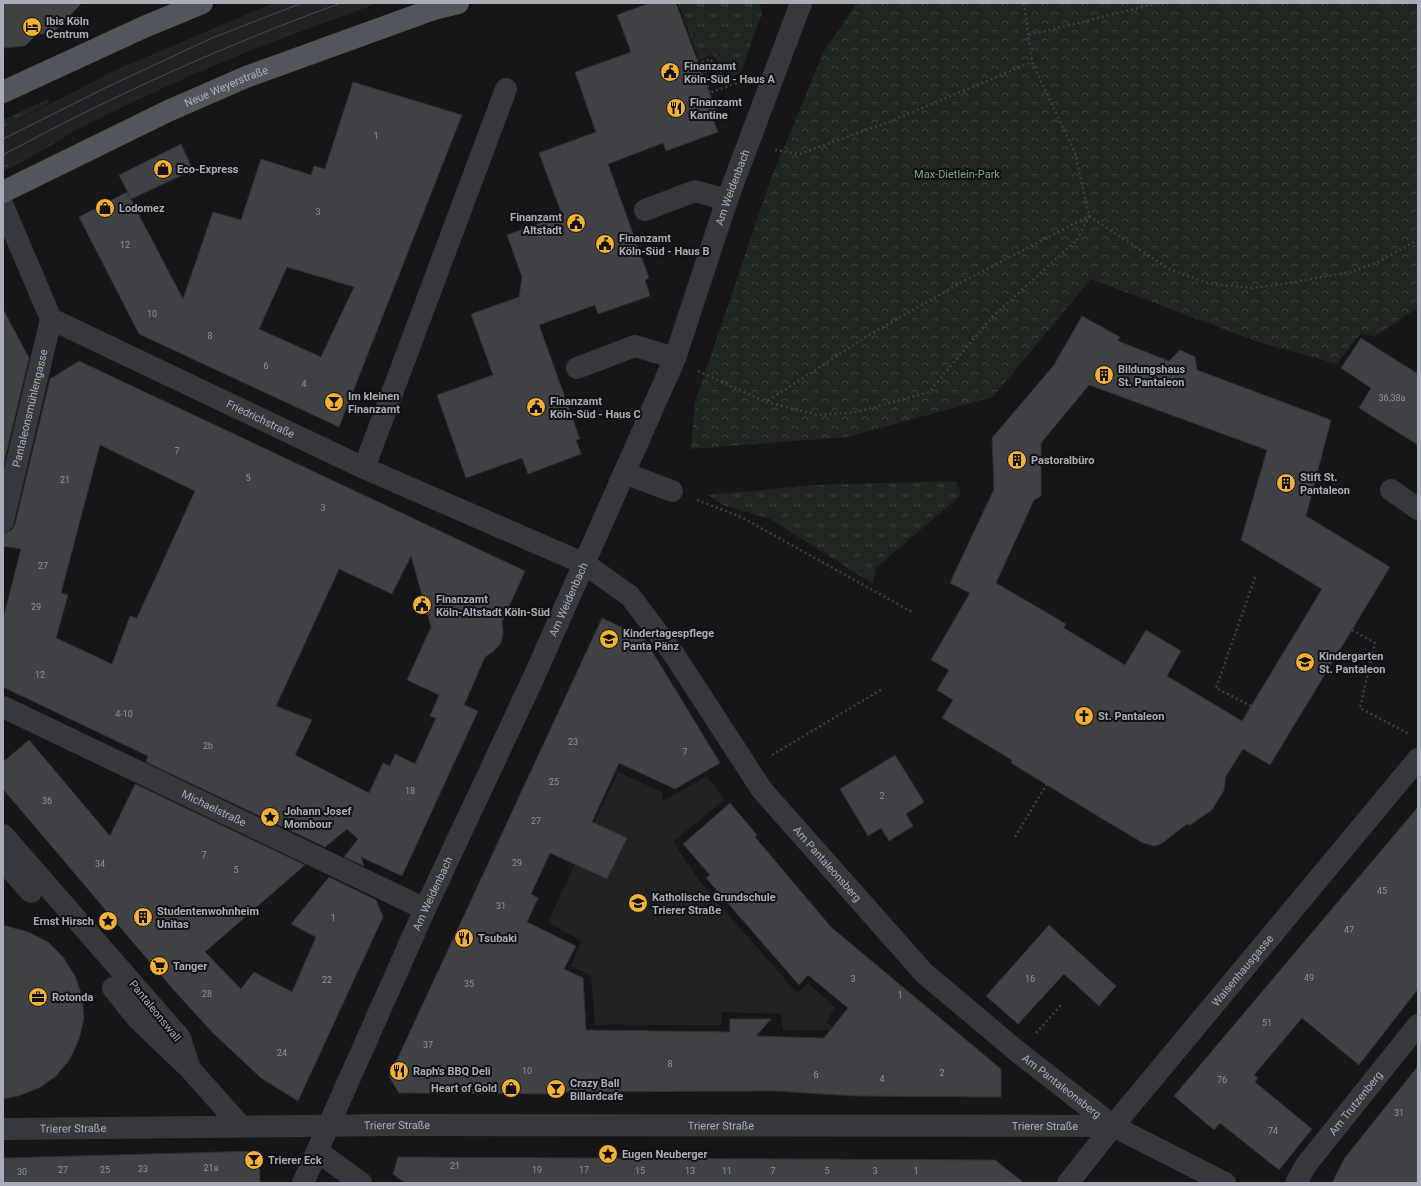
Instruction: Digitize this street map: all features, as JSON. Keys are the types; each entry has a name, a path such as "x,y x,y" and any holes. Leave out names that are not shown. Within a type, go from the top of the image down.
{"main road":[{"path":"3,92 144,27 202,3"},
{"name":"Neue Weyerstraße","path":"3,192 168,111 246,77 434,9 458,3"}],"street":[{"name":"Am Weidenbach","path":"303,1183 425,909 533,679 585,564 674,359 727,200 801,3"},
{"path":"364,468 506,89"},
{"path":"645,210 695,191 727,200"},
{"path":"3,206 51,319"},
{"name":"Friedrichstraße","path":"51,319 364,468 585,564"},
{"name":"Pantaleonsmühlengasse","path":"3,521 51,319"},
{"path":"577,368 635,346 674,359"},
{"path":"624,473 672,491"},
{"path":"1391,490 1418,509"},
{"name":"Am Pantaleonsberg","path":"585,564 630,596 673,653 762,790 924,973 1018,1052 1113,1126 1225,1183"},
{"name":"Michaelstraße","path":"3,707 425,909"},
{"name":"Waisenhausgasse","path":"1068,1183 1113,1126 1418,759"},
{"name":"Pantaleonswall","path":"3,835 180,1038 190,1069 240,1125"},
{"path":"3,861 31,892"},
{"path":"113,988 138,1018 190,1069"},
{"name":"Am Trutzenberg","path":"1296,1183 1306,1166 1418,1025"},
{"path":"240,1125 328,1125"},
{"name":"Trierer Straße","path":"3,1129 240,1125"},
{"name":"Trierer Straße","path":"328,1125 1113,1126"},
{"path":"317,1151 361,1183"}],"path":[{"path":"674,359 766,402 818,415 857,412 929,392 992,317 1077,240 1089,216 1075,152 1032,62 1024,3"},
{"path":"1029,35 1159,3"},
{"path":"726,86 709,93 703,62 710,59 731,85"},
{"path":"747,145 800,154 894,120 1032,62"},
{"path":"1089,216 1169,269 1211,284 1252,288 1276,286 1351,272 1378,262 1418,240"},
{"path":"766,402 875,331 962,282 1089,216"},
{"path":"672,491 741,517 912,612"},
{"path":"1251,706 1216,688 1256,575"},
{"path":"1352,630 1375,643 1360,708 1397,728"},
{"path":"769,757 884,688"},
{"path":"1015,837 1051,777"},
{"path":"1033,1036 1060,1005"}],"shaded area":[{"path":"274,3 378,3 256,48 192,75 135,101 3,166 3,128 120,68"},
{"name":"Katholische Grundschule Trierer Straße","path":"618,772 662,792 663,801 707,776 724,800 673,842 701,883 797,993 808,983 835,1007 826,1023 853,1035 824,1030 783,1030 781,1014 722,1012 721,1025 595,1025 591,975 571,966 581,941 548,922"}],"green space":[{"path":"678,3 760,3 762,13 741,73 730,76 712,54 699,60"},
{"name":"Max-Dietlein-Park","path":"857,3 1418,3 1418,308 1375,336 1360,334 1337,364 1258,342 1091,279 993,397 848,437 691,449 695,402 772,176 824,51"},
{"path":"46,100 50,102 3,128 3,120"},
{"path":"66,135 61,140 3,172 3,166"},
{"path":"956,481 961,495 876,568 873,584 770,519 723,505 708,495 813,485"}],"building":[{"name":"Ibis Köln Centrum","path":"3,3 82,3 52,34 37,34 25,46 3,48"},
{"path":"650,3 676,3 718,116 713,119 718,132 666,151 663,143 608,164 649,278 645,280 650,296 598,314 595,305 539,325 580,439 576,440 581,454 528,474 522,458 466,478 437,395 493,375 471,314 519,297 522,277 507,235 562,215 539,153 596,132 575,72 631,52 617,15"},
{"path":"353,82 462,115 339,427 139,334 79,217 127,192 183,299 213,212 241,220 261,159 311,175 314,166 325,169","holes":["287,267 354,287 321,357 259,329"]},
{"path":"181,144 193,170 131,199 119,175"},
{"path":"3,309 29,358 3,467"},
{"path":"1082,316 1120,337 1118,341 1169,361 1180,350 1195,357 1197,370 1331,420 1306,516 1390,567 1270,765 1243,749 1226,776 1224,790 1212,810 1190,825 1187,824 1161,844 1154,846 1143,843 1096,815 1011,763 1012,760 942,718 953,700 937,690 949,670 931,660 970,593 950,583 994,489 992,438 1054,365","holes":["1089,385 1267,450 1241,540 1322,589 1242,721 1167,676 1181,651 1146,630 1125,665 1064,628 1066,624 996,583 1034,500 1041,496 1041,443"]},
{"path":"1361,338 1418,374 1418,445 1359,408 1371,388 1341,368"},
{"path":"79,361 525,571 502,622 503,633 501,643 494,651 485,657 464,705 478,711 402,876 361,857 364,866 344,857 358,839 347,829 325,847 146,762 148,756 3,687 3,619 21,549 3,546 3,533 12,530 15,524 50,379","holes":["100,445 195,491 137,618 130,616 112,664 56,638 68,595 61,593","411,556 431,627 407,680 439,695 430,716 436,718 415,764 395,754 390,766 383,763 369,793 295,755 312,720 276,706 339,569 392,594"]},
{"path":"602,618 644,638 720,763 675,789 619,763 592,822 627,838 607,879 550,853 531,894 538,898 527,922 576,946 564,969 583,978 586,1030 730,1032 730,1019 771,1019 756,1036 824,1038 848,1008 808,975 799,985 706,878 710,875 683,844 730,803 757,835 755,837 831,927 1001,1069 1001,1097 856,1096 775,1091 564,1092 564,1094 399,1093 389,1077"},
{"path":"29,740 110,836 135,784 305,865 205,952 241,989 254,972 292,992 316,937 291,924 329,877 376,900 383,917 298,1101 261,1078 213,1033 171,987 3,789 3,762"},
{"path":"895,755 924,802 906,814 913,826 889,841 881,828 868,836 840,789"},
{"path":"1418,807 1418,989 1359,1065 1302,1018 1254,1075 1258,1078 1255,1082 1312,1129 1279,1170 1220,1123 1214,1130 1174,1096"},
{"path":"3,925 28,932 48,942 63,957 75,976 82,996 84,1018 79,1039 70,1059 56,1076 39,1088 18,1096 3,1099"},
{"path":"1049,925 1116,986 1099,1006 1064,974 1018,1024 986,996"},
{"path":"1418,1066 1418,1183 1332,1183 1344,1159"},
{"path":"259,1151 260,1183 3,1183 3,1158"},
{"path":"398,1157 995,1160 1024,1183 405,1183 393,1174"}],"tram line":[{"path":"3,139 105,88 212,38 302,3"},
{"path":"3,155 85,112 169,73 255,36 341,3"}],"place":[{"name":"Ibis Köln Centrum","path":"32,27"},
{"name":"Finanzamt Köln-Süd - Haus A","path":"670,72"},
{"name":"Finanzamt Kantine","path":"676,108"},
{"name":"Eco-Express","path":"163,169"},
{"name":"Lodomez","path":"105,208"},
{"name":"Finanzamt Altstadt","path":"576,223"},
{"name":"Finanzamt Köln-Süd - Haus B","path":"605,244"},
{"name":"Bildungshaus St. Pantaleon","path":"1104,375"},
{"name":"Im kleinen Finanzamt","path":"334,402"},
{"name":"Finanzamt Köln-Süd - Haus C","path":"536,407"},
{"name":"Pastoralbüro","path":"1017,460"},
{"name":"Stift St. Pantaleon","path":"1286,483"},
{"name":"Finanzamt Köln-Altstadt Köln-Süd","path":"422,605"},
{"name":"Kindertagespflege Panta Pänz","path":"609,639"},
{"name":"Kindergarten St. Pantaleon","path":"1305,662"},
{"name":"St. Pantaleon","path":"1084,716"},
{"name":"Johann Josef Mombour","path":"270,817"},
{"name":"Katholische Grundschule Trierer Straße","path":"638,903"},
{"name":"Studentenwohnheim Unitas","path":"143,917"},
{"name":"Ernst Hirsch","path":"108,921"},
{"name":"Tsubaki","path":"464,938"},
{"name":"Tanger","path":"159,966"},
{"name":"Rotonda","path":"38,997"},
{"name":"Raph's BBQ Deli","path":"399,1071"},
{"name":"Heart of Gold","path":"511,1088"},
{"name":"Crazy Ball Billardcafe","path":"556,1089"},
{"name":"Eugen Neuberger","path":"608,1154"},
{"name":"Trierer Eck","path":"254,1160"}]}
